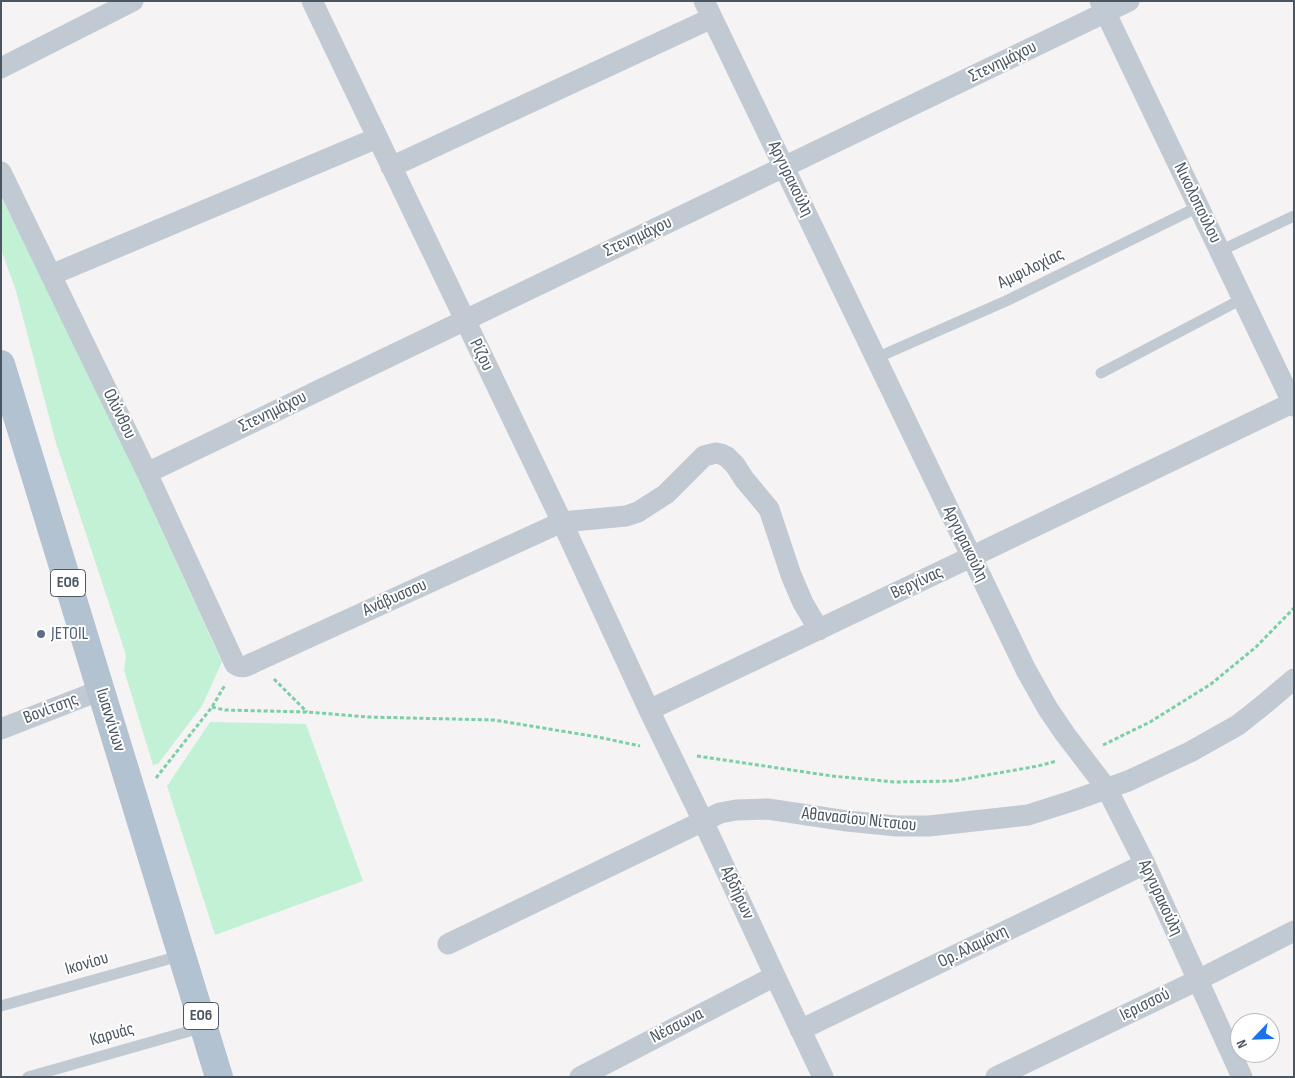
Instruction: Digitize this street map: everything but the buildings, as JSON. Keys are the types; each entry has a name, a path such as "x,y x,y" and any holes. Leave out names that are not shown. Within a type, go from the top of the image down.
{"main road":[{"name":"Ιωαννίνων","path":"1,364 219,1077"}],"street":[{"path":"1,68 133,1"},
{"name":"Ρίζου","path":"312,1 562,522 649,710"},
{"name":"Στενημάχου","path":"147,473 784,168 1102,7 1129,1"},
{"name":"Νικολοπούλου","path":"1102,7 1293,404"},
{"path":"391,167 708,9"},
{"name":"Αργυρακούλη","path":"708,9 1026,670 1064,734 1107,789 1145,864 1242,1077"},
{"path":"51,275 377,138"},
{"name":"Ολύνθου","path":"1,172 147,473 233,658"},
{"name":"Βεργίνας","path":"649,710 1293,404"},
{"name":"Ανάβυσσου","path":"233,658 235,664 240,667 255,662 562,522 626,516 638,512 666,494 704,456 710,454 720,454 727,457 768,509 794,582 803,603 819,630"},
{"name":"Αθανασίου Νίτσιου","path":"448,944 720,813 736,810 768,809 889,826 929,826 1028,815 1107,789 1150,772 1216,738 1244,720 1294,679"},
{"name":"Βονίτσης","path":"1,729 101,690"},
{"name":"Αβδήρων","path":"649,710 823,1077"},
{"name":"Ορ. Αλαμάνη","path":"800,1030 1145,864"},
{"name":"Ιερισσού","path":"996,1077 1198,980 1294,931"},
{"name":"Νέσσωνα","path":"580,1077 775,976"}],"lane":[{"name":"Αμφιλοχίας","path":"876,358 1006,301 1198,207"},
{"path":"1220,252 1294,216"},
{"path":"1101,373 1242,299"},
{"name":"Ικονίου","path":"1,1006 182,955"},
{"name":"Καρυάς","path":"28,1077 204,1026"}],"path":[{"path":"212,707 225,710 307,712 368,717 494,720 598,737 670,752 832,776 895,782 953,782 1038,766 1081,755 1150,722 1211,684 1256,647 1294,608"},
{"path":"136,802 212,707 225,683 233,658"},
{"path":"255,662 307,712"}],"green space":[{"path":"1,197 109,415 222,662 202,706 158,764 153,765 124,670 126,655 56,443 16,291 1,249"},
{"path":"210,722 306,724 363,881 215,935 167,786"}],"place":[{"name":"JETOIL","path":"41,634"}]}
